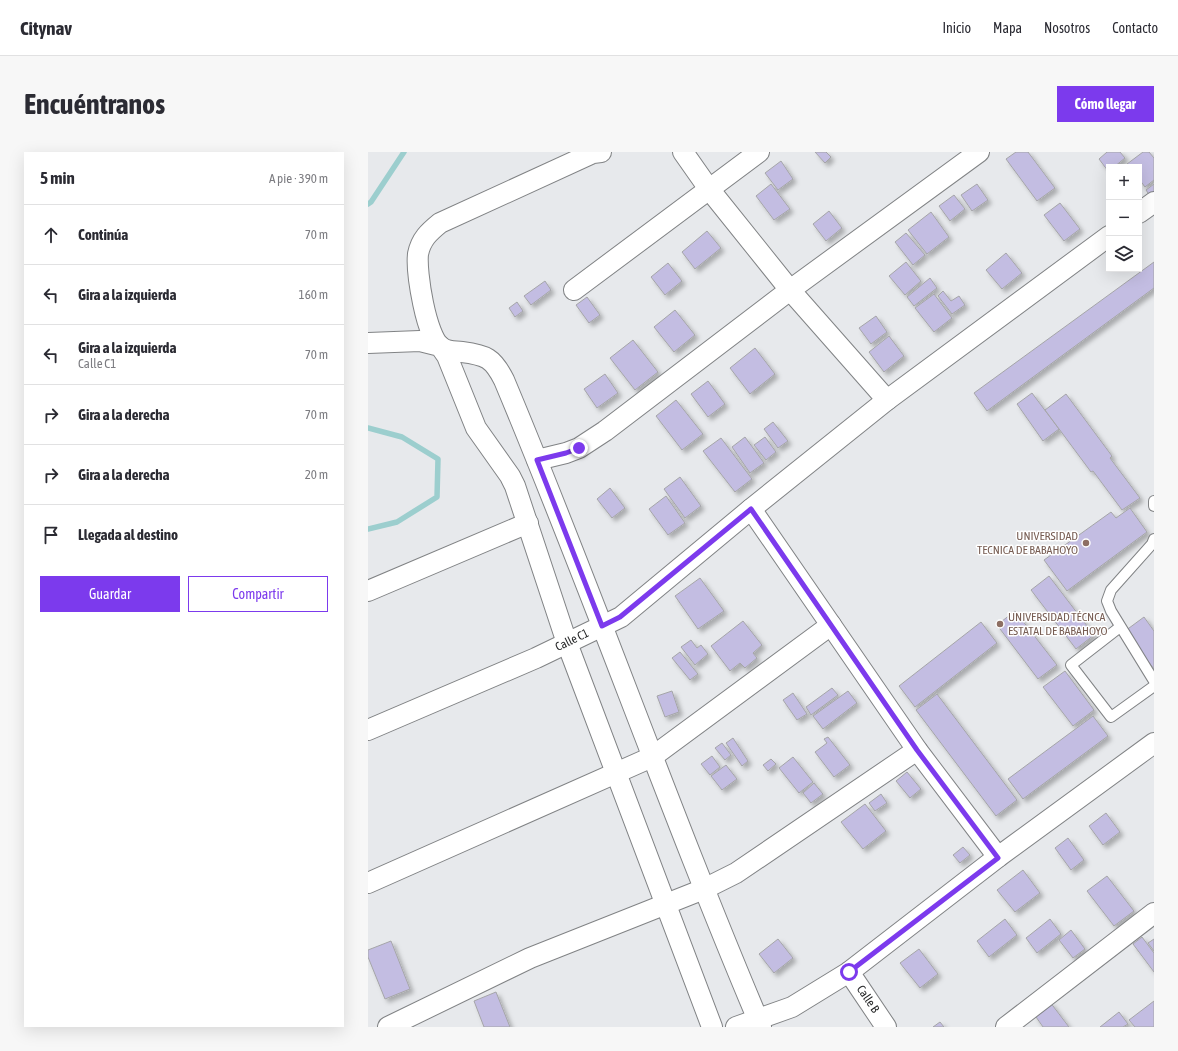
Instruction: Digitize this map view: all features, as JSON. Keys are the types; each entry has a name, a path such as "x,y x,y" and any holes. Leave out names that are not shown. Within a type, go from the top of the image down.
{"street":[{"path":"601,152 594,153 440,223 425,236 418,254 420,290 432,334 447,356 476,428 510,476 528,523 567,643 667,904 712,1027"},
{"path":"682,152 709,189 790,290 887,400"},
{"path":"574,290 759,152"},
{"path":"537,460 566,453 579,448 598,436 790,290 979,152"},
{"path":"1142,212 1154,202"},
{"name":"Calle C1","path":"368,730 536,658 620,617 887,400 1106,238"},
{"path":"368,343 420,341 440,346 450,351 486,357 498,368 537,460 704,889 760,1023"},
{"path":"751,509 917,750 998,858"},
{"path":"368,591 528,523"},
{"path":"368,883 652,757 831,625"},
{"path":"736,1027 760,1023 792,1007 849,972 998,858 1154,743"},
{"path":"388,1027 530,958 704,889 736,873 917,750"},
{"path":"1006,1027 1154,913"},
{"name":"Calle B","path":"849,972 886,1027"}],"lane":[{"path":"1154,500 1154,506"},
{"path":"1154,539 1152,544 1111,590 1107,601 1120,627 1154,681"},
{"path":"1120,627 1071,665 1111,718 1154,686"}],"building":[{"path":"815,152 826,152 831,157 825,163"},
{"path":"1016,152 1028,152 1055,188 1037,201 1006,159"},
{"path":"1107,152 1120,152 1125,158 1118,164 1106,164 1106,168 1099,159"},
{"path":"1143,152 1149,152 1154,158 1154,180 1145,187 1142,183 1142,164 1127,164"},
{"path":"781,161 793,179 778,190 765,173"},
{"path":"771,184 790,209 774,220 756,196"},
{"path":"977,184 988,200 972,211 961,195"},
{"path":"1154,184 1154,198 1152,199 1146,190"},
{"path":"954,195 965,209 950,221 939,206"},
{"path":"1060,203 1080,229 1064,241 1044,215"},
{"path":"829,211 842,228 826,241 813,224"},
{"path":"931,212 949,237 927,254 908,230"},
{"path":"707,231 721,248 695,269 682,252"},
{"path":"906,233 925,255 913,265 895,242"},
{"path":"1006,253 1022,273 1002,289 986,270"},
{"path":"906,262 921,281 905,295 889,276"},
{"path":"1154,262 1154,288 987,411 974,393"},
{"path":"668,263 682,281 665,295 651,277"},
{"path":"930,278 937,288 914,306 907,297"},
{"path":"545,281 551,290 531,305 524,296"},
{"path":"943,291 951,301 959,296 965,305 952,314 938,296"},
{"path":"934,294 952,318 934,332 915,308"},
{"path":"587,297 600,315 589,323 576,305"},
{"path":"517,302 523,311 515,317 509,308"},
{"path":"675,310 695,335 674,352 654,327"},
{"path":"876,316 887,332 871,344 859,328"},
{"path":"889,336 904,356 884,372 869,352"},
{"path":"633,340 658,372 635,390 610,358"},
{"path":"755,348 775,374 750,394 730,368"},
{"path":"605,374 618,393 597,408 584,389"},
{"path":"708,381 725,404 708,417 691,394"},
{"path":"1032,393 1059,429 1043,441 1017,404"},
{"path":"1066,394 1112,456 1110,458 1140,498 1122,510 1093,471 1091,472 1045,410"},
{"path":"676,400 703,434 682,450 656,416"},
{"path":"773,422 788,441 778,448 764,429"},
{"path":"745,437 764,463 750,473 732,447"},
{"path":"765,437 776,452 766,460 754,445"},
{"path":"721,438 752,479 735,492 703,451"},
{"path":"680,477 701,506 685,518 664,489"},
{"path":"610,488 625,508 612,518 597,499"},
{"path":"666,496 685,523 668,535 649,509"},
{"path":"1130,508 1147,532 1067,591 1044,560 1111,512 1116,518"},
{"path":"1049,576 1094,635 1076,649 1031,590"},
{"path":"700,578 724,611 698,629 675,596"},
{"path":"1015,611 1057,665 1038,679 997,625"},
{"path":"1144,617 1154,631 1154,669 1125,631"},
{"path":"743,621 762,645 753,653 757,658 745,668 740,663 730,671 711,646"},
{"path":"981,622 997,643 915,707 899,686"},
{"path":"691,640 697,648 701,645 708,654 695,665 681,647"},
{"path":"680,652 698,674 690,680 672,658"},
{"path":"1065,671 1094,710 1073,726 1043,687"},
{"path":"832,688 838,695 811,715 806,707"},
{"path":"672,691 679,712 665,717 657,696"},
{"path":"848,691 857,703 823,729 813,716"},
{"path":"793,693 807,714 797,720 783,700"},
{"path":"937,694 1017,800 996,816 916,710"},
{"path":"1093,716 1108,736 1023,799 1008,779"},
{"path":"828,737 850,765 834,777 815,752 827,743 824,739"},
{"path":"733,738 748,761 742,766 726,743"},
{"path":"722,743 731,755 725,760 715,748"},
{"path":"712,756 720,767 710,775 701,764"},
{"path":"793,757 813,782 799,793 779,768"},
{"path":"771,759 776,764 768,771 763,765"},
{"path":"726,765 737,779 722,790 711,776"},
{"path":"907,772 921,789 910,798 896,781"},
{"path":"814,783 823,794 811,803 803,793"},
{"path":"881,794 887,803 875,811 869,803"},
{"path":"865,804 886,831 863,849 841,822"},
{"path":"1106,813 1120,832 1103,845 1089,826"},
{"path":"1068,838 1084,860 1071,870 1055,848"},
{"path":"963,847 970,855 960,863 953,855"},
{"path":"1023,870 1040,893 1015,912 997,890"},
{"path":"1107,876 1134,911 1114,926 1087,891"},
{"path":"1005,919 1017,935 989,957 977,941"},
{"path":"1050,919 1061,934 1037,953 1026,938"},
{"path":"1071,930 1085,949 1073,958 1059,940"},
{"path":"1142,937 1154,953 1154,972 1133,944"},
{"path":"778,939 793,958 774,973 759,954"},
{"path":"1154,939 1154,951 1148,943"},
{"path":"391,941 410,989 385,999 368,957 368,950"},
{"path":"919,949 938,974 920,988 900,963"},
{"path":"496,992 510,1027 484,1027 474,1001"},
{"path":"1154,1001 1154,1027 1135,1027 1129,1020"},
{"path":"1050,1002 1069,1027 1043,1027 1034,1014"},
{"path":"1119,1012 1128,1024 1123,1027 1100,1027"},
{"path":"940,1022 944,1027 933,1027"}],"waterway":[{"path":"368,204 371,202 404,152"},
{"path":"368,428 402,437 438,459 437,497 397,522 368,529"}],"place":[{"name":"UNIVERSIDAD TECNICA DE BABAHOYO","path":"1086,543"},
{"name":"UNIVERSIDAD TÉCNCA ESTATAL DE BABAHOYO","path":"1000,624"}],"route":[{"path":"579,448 566,453 537,460 602,626 620,617 751,509 917,750 998,858 849,972"}]}
